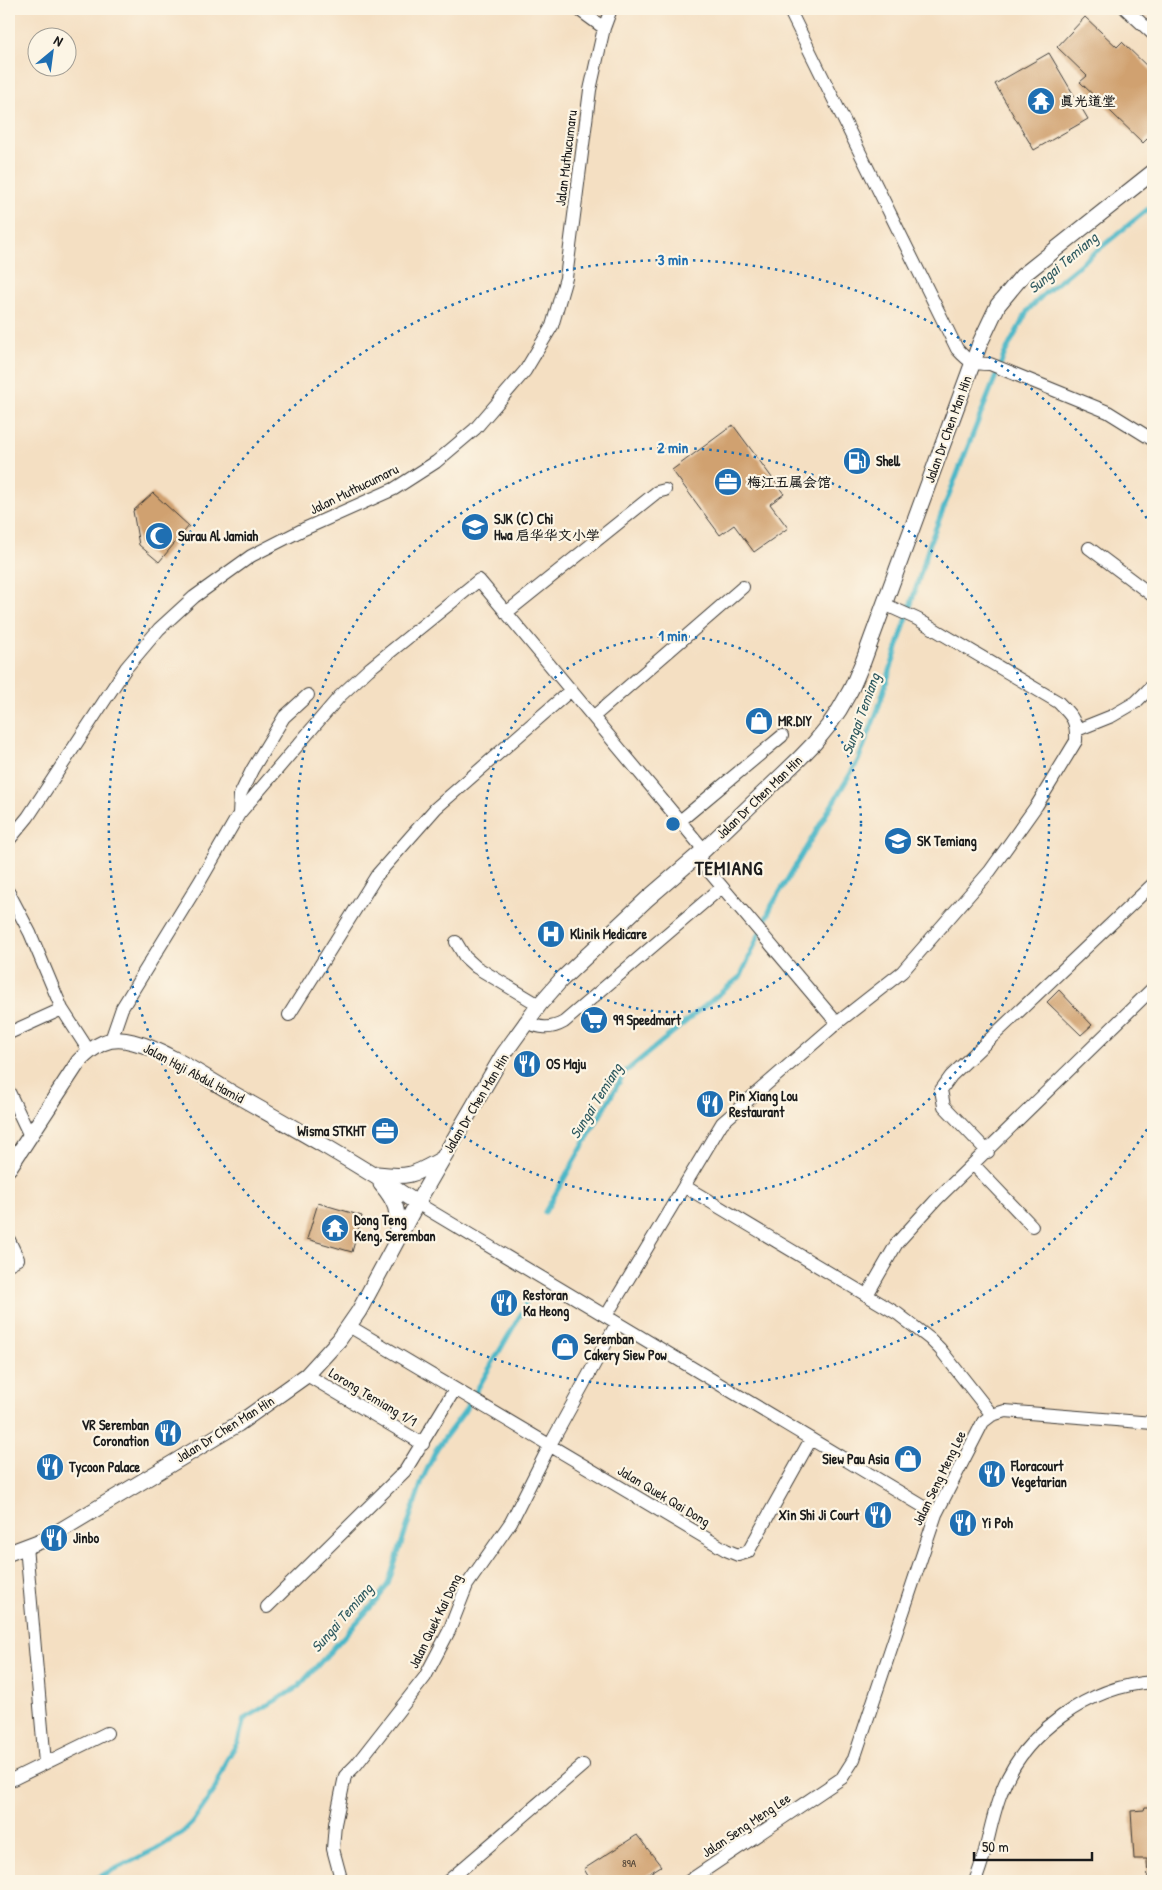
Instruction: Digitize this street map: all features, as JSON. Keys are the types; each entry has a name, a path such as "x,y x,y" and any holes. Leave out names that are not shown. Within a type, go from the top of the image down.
{"street":[{"path":"578,9 604,28"},
{"name":"Jalan Muthucumaru","path":"9,840 28,817 126,668 159,629 194,597 251,556 304,529 394,489 436,462 475,429 526,371 552,326 566,278 590,90 604,28 611,9"},
{"path":"789,9 958,349 968,362 973,364 990,364 1108,412 1153,440"},
{"path":"1126,9 1153,34"},
{"name":"Jalan Dr Chen Man Hin","path":"9,1553 46,1539 232,1428 307,1375 339,1340 349,1326 417,1203 503,1056 539,1004 561,980 700,853 812,746 836,714 850,691 890,607 973,364 998,306 1022,276 1153,172"},
{"path":"506,613 656,492 665,490"},
{"path":"1089,548 1153,596"},
{"path":"9,1168 79,1061 94,1046 111,1040 122,1008 199,883 238,814 340,696 369,669 479,580 680,821 722,887 837,1023"},
{"path":"593,717 743,586"},
{"path":"606,1316 722,1123 837,1023 902,972 990,871 1037,805 1076,741 1077,730 1074,718 1058,702 917,619 890,607"},
{"path":"1077,730 1112,716 1136,702 1153,685"},
{"path":"289,1016 377,875 436,808 571,690"},
{"path":"238,814 240,795 252,770 284,717 308,695"},
{"path":"680,821 782,736"},
{"path":"988,1152 944,1106 941,1090 951,1076 1153,884"},
{"path":"525,1022 545,1029 555,1027 564,1022 722,887"},
{"path":"9,893 30,933 62,1009 89,1051"},
{"path":"456,942 465,957 476,967 539,1004"},
{"path":"867,1295 898,1243 938,1199 1153,988"},
{"path":"9,1033 62,1009"},
{"name":"Jalan Haji Abdul Hamid","path":"111,1040 132,1041 183,1064 372,1173 417,1203"},
{"path":"9,1092 30,1136"},
{"path":"372,1173 399,1176 410,1175 443,1158"},
{"path":"973,1164 1032,1226"},
{"path":"372,1173 392,1198 397,1208 398,1220 395,1243"},
{"path":"684,1186 898,1314 930,1339 992,1415 1005,1411 1153,1422"},
{"path":"417,1203 936,1514"},
{"path":"9,1240 18,1259 9,1264"},
{"name":"Jalan Quek Kai Dong","path":"340,1881 332,1850 334,1824 345,1776 425,1677 449,1631 467,1585 511,1522 550,1445 617,1323"},
{"name":"Jalan Quek Qai Dong","path":"349,1326 726,1550 738,1555 748,1552 811,1439"},
{"name":"Lorong Temiang 1/1","path":"307,1375 422,1444"},
{"path":"266,1607 405,1470 459,1391"},
{"name":"Jalan Seng Meng Lee","path":"688,1881 842,1778 854,1759 936,1514 983,1422 992,1415"},
{"path":"26,1546 45,1763"},
{"path":"975,1881 1000,1795 1009,1773 1022,1753 1060,1717 1096,1696 1115,1688 1153,1682"},
{"path":"9,1781 107,1733"},
{"path":"448,1881 583,1765"}],"building":[{"path":"1085,17 1117,47 1122,42 1153,72 1153,133 1143,143 1080,82 1087,76 1057,47"},
{"name":"真光道堂","path":"1049,53 1088,119 1034,150 995,84"},
{"name":"梅江五属会馆","path":"733,425 784,494 770,504 788,528 754,552 734,525 720,535 672,470"},
{"name":"Surau Al Jamiah","path":"153,493 189,526 159,562 139,545 133,511"},
{"path":"1059,990 1092,1025 1081,1035 1047,1002"},
{"name":"Dong Teng Keng, Seremban","path":"318,1203 362,1216 352,1252 307,1239"},
{"path":"1145,1807 1153,1807 1153,1881 1148,1881 1147,1859 1134,1859 1131,1811 1144,1810"},
{"path":"637,1835 661,1866 637,1881 591,1881 584,1869"}],"waterway":[{"name":"Sungai Temiang","path":"545,1212 625,1072 741,976 772,905 858,761 878,709 931,540 1005,353 1028,310 1045,293 1153,205"},
{"name":"Sungai Temiang","path":"91,1881 156,1849 182,1833 192,1823 214,1791 226,1761 238,1742 244,1719 298,1687 377,1600 388,1584 423,1478 437,1448 464,1412 525,1307 527,1297"}],"place":[{"name":"真光道堂","path":"1041,101"},
{"name":"Shell","path":"857,461"},
{"name":"梅江五属会馆","path":"728,482"},
{"name":"SJK (C) Chi Hwa 启华华文小学","path":"475,527"},
{"name":"Surau Al Jamiah","path":"159,536"},
{"name":"MR.DIY","path":"759,721"},
{"name":"SK Temiang","path":"898,841"},
{"name":"Klinik Medicare","path":"551,934"},
{"name":"99 Speedmart","path":"594,1020"},
{"name":"OS Maju","path":"527,1064"},
{"name":"Pin Xiang Lou Restaurant","path":"710,1104"},
{"name":"Wisma STKHT","path":"385,1131"},
{"name":"Dong Teng Keng, Seremban","path":"335,1228"},
{"name":"Restoran Ka Heong","path":"504,1303"},
{"name":"Seremban Cakery Siew Pow","path":"565,1347"},
{"name":"VR Seremban Coronation","path":"168,1433"},
{"name":"Siew Pau Asia","path":"908,1459"},
{"name":"Tycoon Palace","path":"50,1467"},
{"name":"Floracourt Vegetarian","path":"992,1474"},
{"name":"Xin Shi Ji Court","path":"878,1515"},
{"name":"Yi Poh","path":"963,1523"},
{"name":"Jinbo","path":"54,1538"}],"district":[{"name":"TEMIANG","path":"729,868"}]}
